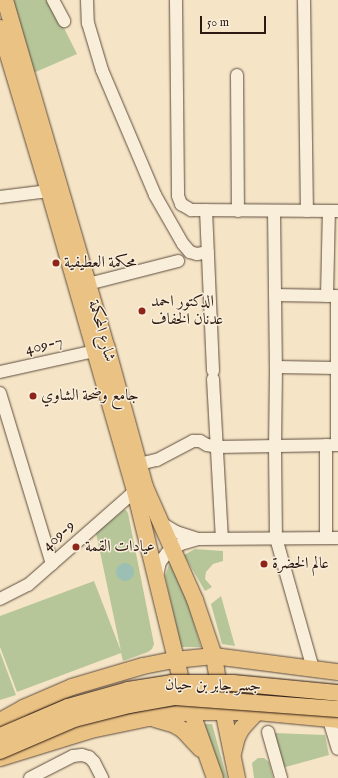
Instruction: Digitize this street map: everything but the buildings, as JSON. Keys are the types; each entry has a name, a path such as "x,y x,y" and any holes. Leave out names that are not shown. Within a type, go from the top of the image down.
{"main road":[{"name":"شارع المحكمة","path":"5,0 88,284 145,487 171,550 195,600 214,656 217,676"},
{"name":"شارع المحكمة","path":"0,28 49,191 135,491 180,676"},
{"path":"0,721 23,708 72,687 143,666 175,660 214,656 338,672"},
{"name":"جسر جابر بن حيان","path":"0,736 68,707 128,690 172,683 233,683 338,692"},
{"name":"جسر جابر بن حيان","path":"0,751 74,719 175,697 335,716"},
{"path":"223,708 237,778"},
{"path":"0,758 92,730 190,709 223,708 256,712 335,716"},
{"path":"190,709 215,778"},
{"path":"232,759 235,742 242,728 256,712"},
{"path":"149,718 161,720 183,730 192,738 208,758"}],"street":[{"path":"53,0 64,21"},
{"path":"87,0 88,23 102,70 156,195 182,244 190,252 197,254 208,252"},
{"path":"156,577 160,562 171,550 188,541 222,538 332,538 337,368 334,296 334,211 190,210 181,204 178,196 176,0"},
{"path":"304,0 307,211"},
{"path":"237,75 238,211"},
{"path":"0,197 49,191"},
{"path":"164,210 181,204"},
{"path":"206,210 222,538"},
{"path":"274,211 276,538 313,669"},
{"path":"88,284 178,261"},
{"path":"275,295 334,296"},
{"name":"409-7","path":"0,372 95,351"},
{"path":"276,367 337,368"},
{"path":"0,393 52,564"},
{"path":"139,464 157,460 193,441 200,441 217,447 334,445"},
{"name":"409-9","path":"0,599 28,585 135,491"},
{"path":"160,523 176,532 198,539"},
{"path":"335,716 338,749"},
{"path":"268,732 281,778"},
{"path":"30,778 73,756 82,755 88,757 94,762 102,778"}],"green space":[{"path":"8,0 50,0 77,54 31,74"},
{"path":"124,510 128,513 154,644 152,649 148,652 123,661 121,653 17,692 0,647 0,616 94,581 121,651 96,533"},
{"path":"195,549 223,551 223,561 213,564 206,572 205,579 212,587 205,591 184,555"},
{"path":"170,562 188,604 201,647 181,647 165,576"},
{"path":"221,596 235,646 222,644 211,604"},
{"path":"0,652 16,695 0,700"},
{"path":"202,724 212,724 227,778 220,778"},
{"path":"274,733 325,735 329,755 282,768"},
{"path":"258,758 264,758 269,762 273,778 254,778 252,763"}],"water":[{"path":"121,563 129,563 134,568 132,579 129,581 121,581 116,576 116,568"}],"place":[{"name":"محكمة العطيفية","path":"56,263"},
{"name":"الدكتور احمد عدنان الخفاف","path":"142,311"},
{"name":"جامع وضحة الشاوي","path":"33,396"},
{"name":"عيادات القمة","path":"76,547"},
{"name":"عالم الخضرة","path":"264,564"}]}
